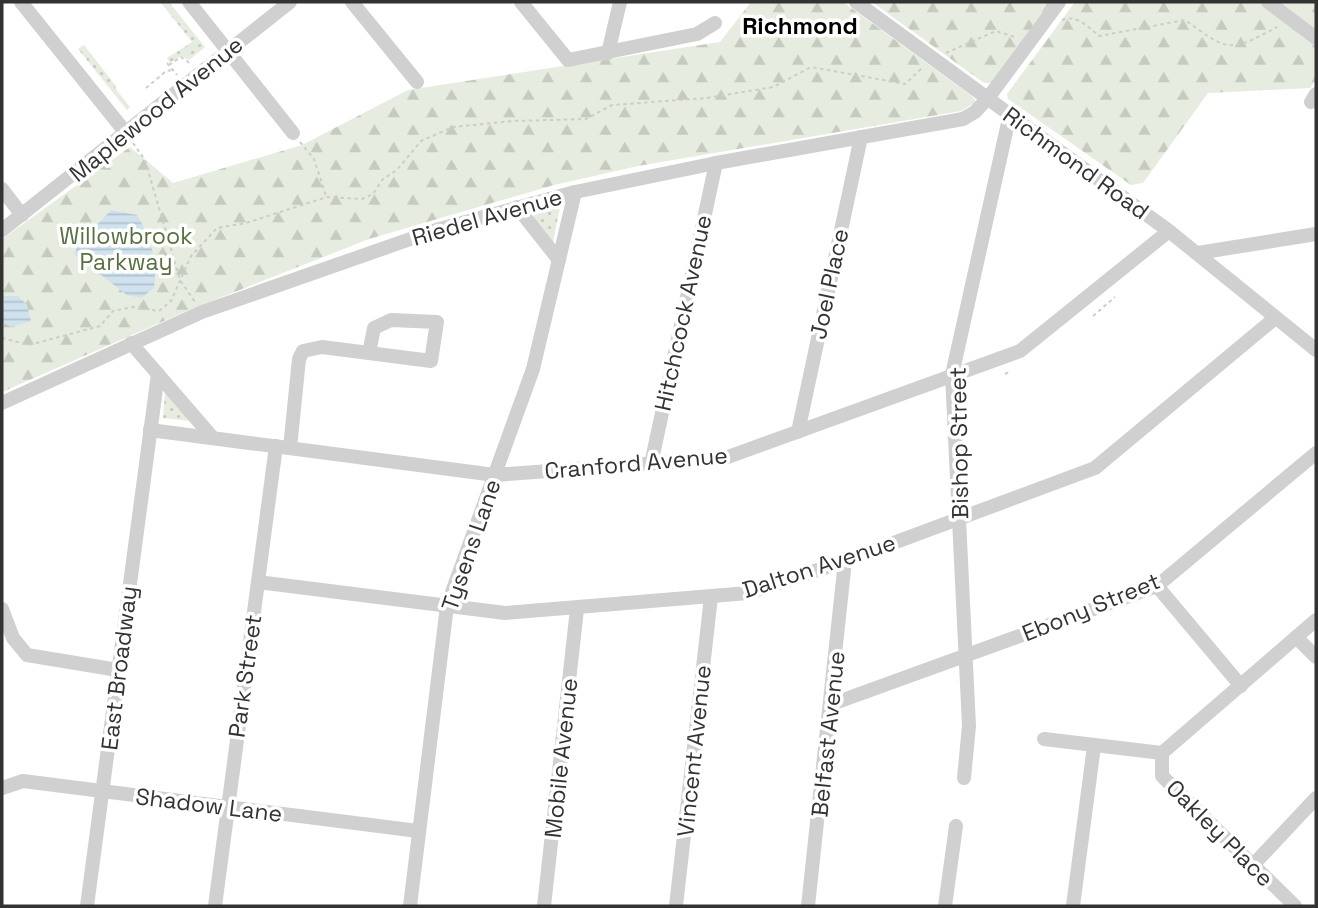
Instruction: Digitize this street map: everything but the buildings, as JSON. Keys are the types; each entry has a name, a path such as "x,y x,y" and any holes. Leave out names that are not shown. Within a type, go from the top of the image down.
{"street":[{"path":"21,2 126,133"},
{"path":"188,2 293,132"},
{"name":"Maplewood Avenue","path":"2,230 290,2"},
{"path":"352,2 417,82"},
{"path":"521,2 568,60 697,34 715,23"},
{"path":"608,53 620,2"},
{"name":"Richmond Road","path":"856,2 1169,231 1274,319 1316,350"},
{"name":"Riedel Avenue","path":"2,403 131,343 274,285 436,230 575,192 716,163 963,119 975,112 988,98 1059,2"},
{"path":"1268,2 1316,38"},
{"name":"Bishop Street","path":"964,778 969,726 967,656 952,376 1010,114"},
{"name":"Joel Place","path":"797,432 861,137"},
{"name":"Hitchcock Avenue","path":"651,464 716,163"},
{"path":"2,189 22,215"},
{"name":"Tysens Lane","path":"410,906 447,606 533,369 575,192"},
{"path":"517,207 559,261"},
{"name":"Cranford Avenue","path":"213,438 495,475 725,458 1020,351 1169,231"},
{"path":"1198,253 1316,234"},
{"name":"Dalton Avenue","path":"258,582 505,614 748,593 845,561 1095,468 1274,319"},
{"path":"391,320 437,322 432,360 369,353 371,334 380,323 391,320"},
{"path":"131,343 213,438"},
{"name":"Park Street","path":"215,906 258,582 299,359 303,351 322,347 369,353"},
{"name":"East Broadway","path":"87,906 158,374"},
{"path":"150,430 213,438"},
{"name":"Ebony Street","path":"832,704 1157,586 1316,453"},
{"name":"Belfast Avenue","path":"808,906 832,704 845,561"},
{"path":"1157,586 1241,686"},
{"name":"Vincent Avenue","path":"677,906 711,597"},
{"path":"2,608 13,638 27,655 118,670"},
{"name":"Mobile Avenue","path":"544,906 577,609"},
{"path":"1044,739 1162,753 1316,620"},
{"path":"1296,637 1316,657"},
{"path":"1073,906 1094,746"},
{"name":"Oakley Place","path":"1162,753 1162,776 1295,906"},
{"name":"Shadow Lane","path":"2,788 23,780 418,831"},
{"path":"1253,865 1316,798"},
{"path":"945,906 956,826"}],"path":[{"path":"1058,22 1068,18 1081,21 1099,36 1185,20 1218,44 1240,47 1279,26"},
{"path":"942,55 996,31 1024,40"},
{"path":"178,75 168,64 181,57 192,64"},
{"path":"2,338 29,345 100,326 113,311 133,307 159,311 171,301 191,256 216,228 246,223 327,197 362,199 373,194 383,179 397,170 421,141 453,127 513,121 586,119 612,105 707,97 773,87 811,67 905,84 927,64"},
{"path":"145,88 166,71 174,70"},
{"path":"293,132 314,159 327,197"},
{"path":"126,133 145,160 180,280 198,305"},
{"path":"1093,316 1115,297"},
{"path":"1005,374 1011,372"}],"green space":[{"path":"169,2 205,47 189,60 181,56 170,63 167,58 192,42 161,3"},
{"name":"Willowbrook Parkway","path":"751,2 843,2 972,96 976,102 961,111 638,166 554,185 369,239 189,310 2,392 2,239 130,147 173,183 302,145 408,90 720,42"},
{"path":"872,2 1051,2 991,83 984,83"},
{"path":"1075,2 1262,2 1316,43 1316,80 1310,88 1208,93 1143,183 1131,185 1008,99 1007,94"},
{"path":"1276,2 1316,2 1316,30"},
{"path":"84,45 130,107 127,110 78,49"},
{"path":"560,207 553,242 529,214"},
{"path":"165,392 191,421 163,418"}],"water":[{"path":"111,210 137,215 150,242 155,268 154,288 141,298 127,295 74,254 84,233 96,226"},
{"path":"4,296 18,296 27,305 31,321 11,327 2,322"}],"district":[{"name":"Richmond","path":"800,25"}]}
